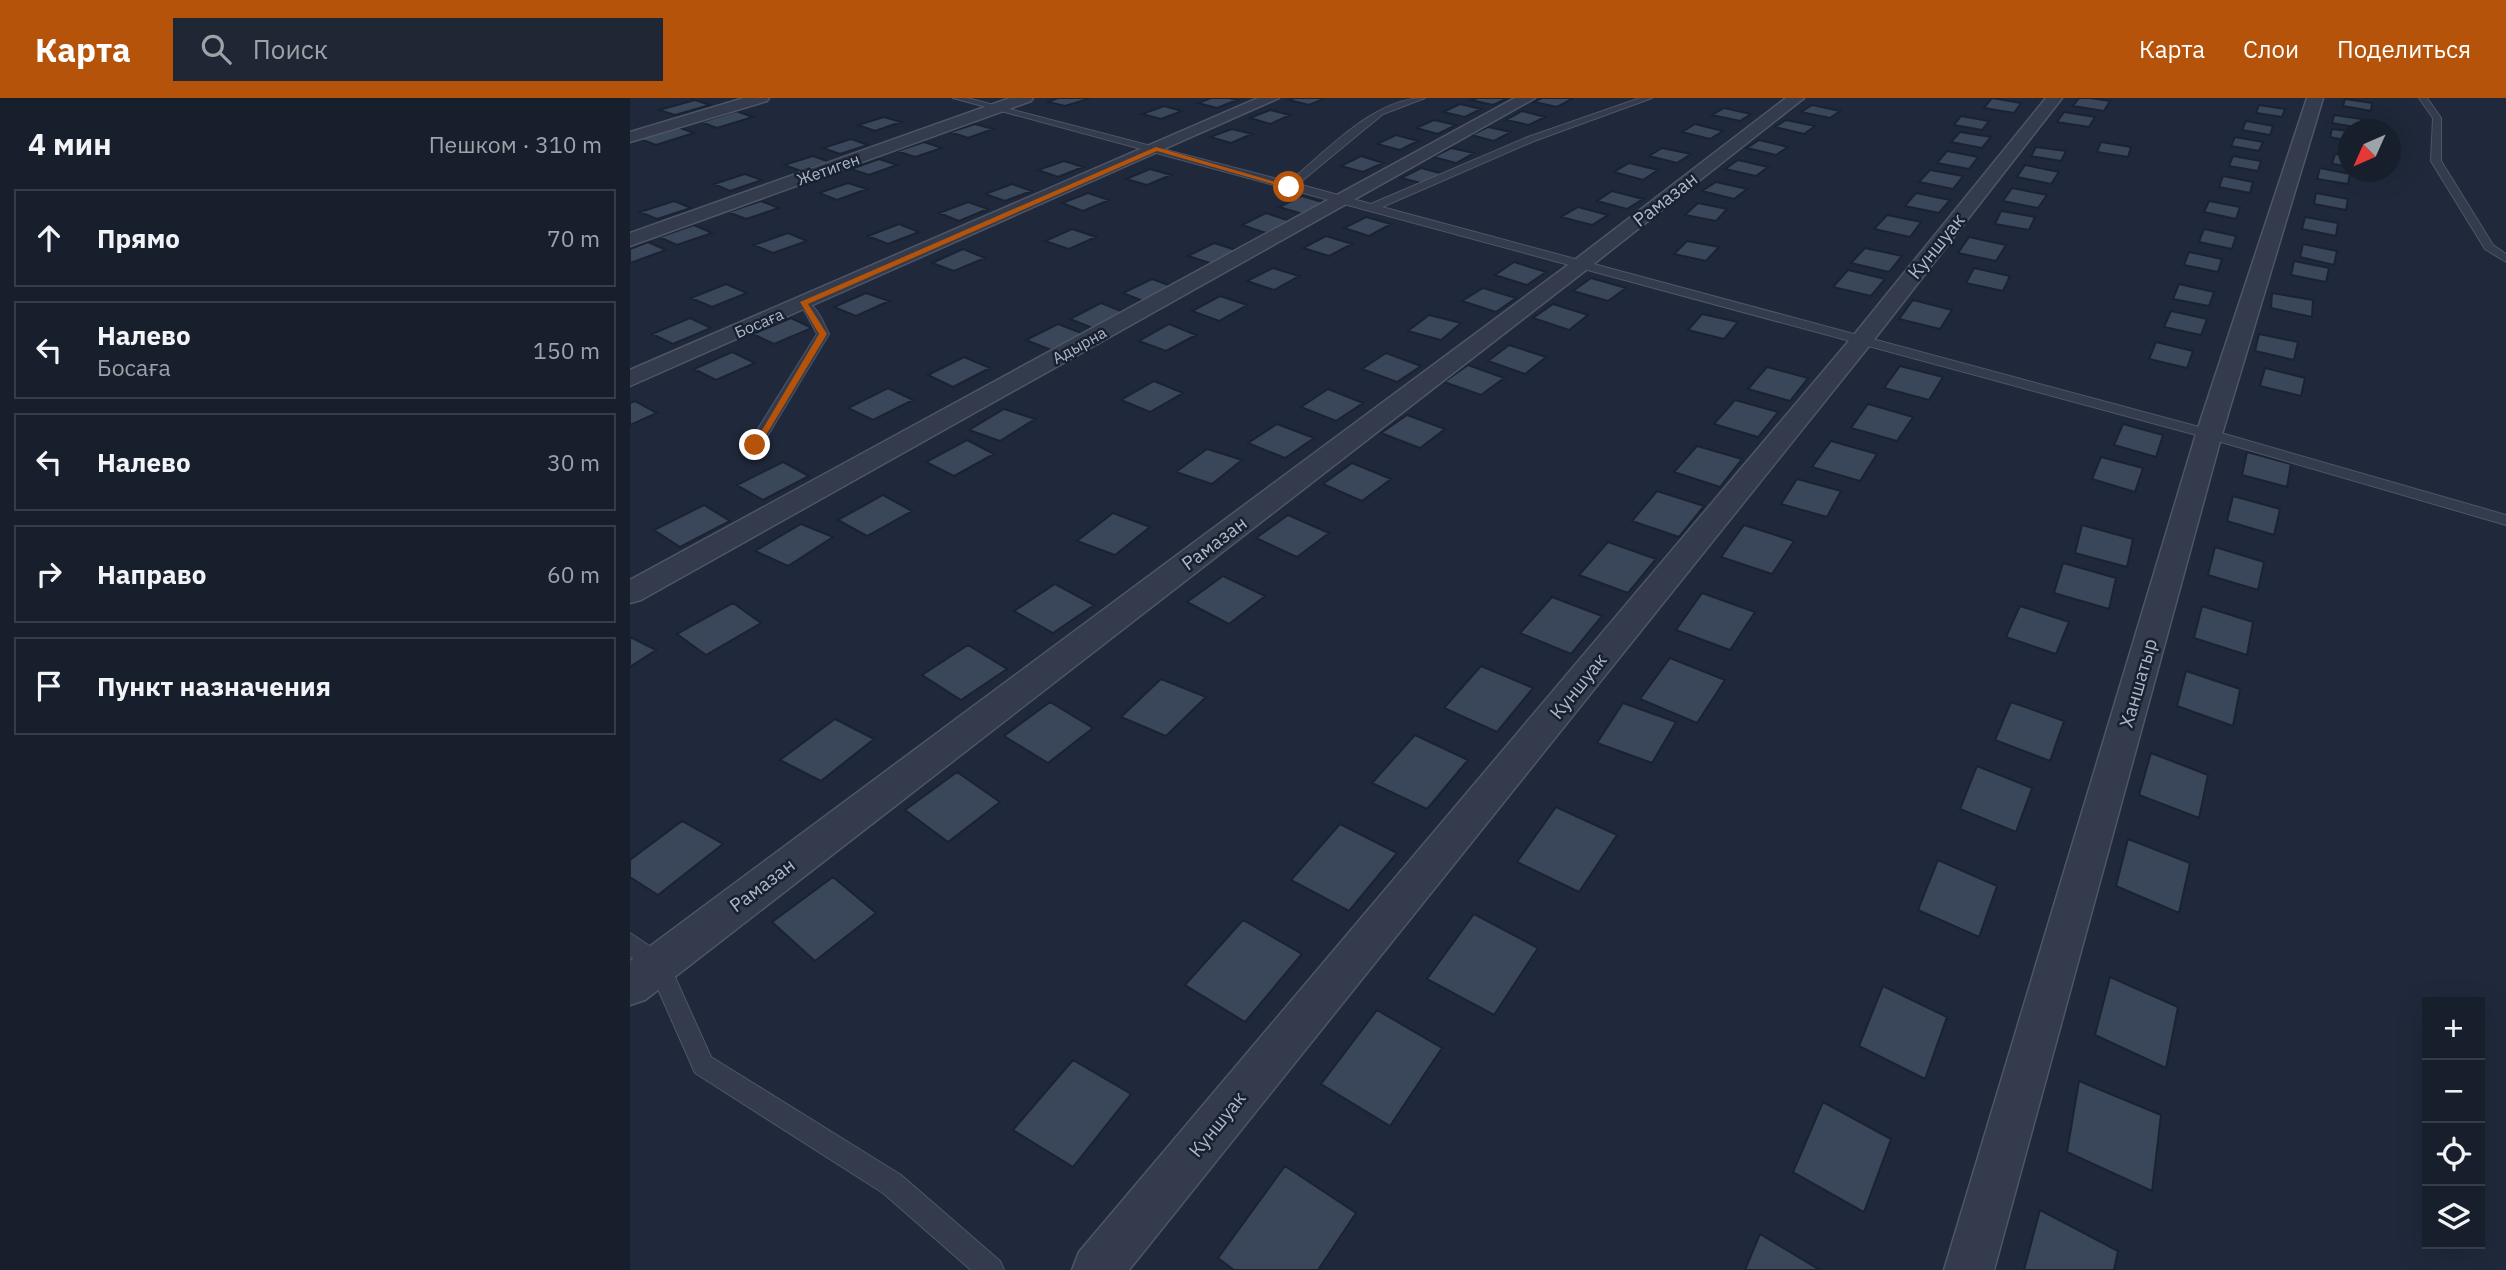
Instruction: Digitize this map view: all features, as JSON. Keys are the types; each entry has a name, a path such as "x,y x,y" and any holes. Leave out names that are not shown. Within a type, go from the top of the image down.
{"street":[{"path":"630,137 761,98"},
{"name":"Жетиген","path":"630,240 1025,98"},
{"name":"Босаға","path":"630,379 1272,98"},
{"name":"Адырна","path":"630,593 1527,98"},
{"name":"Рамазан","path":"630,986 1796,98"},
{"name":"Куншуак","path":"1097,1270 1861,341 2054,98"},
{"name":"Ханшатыр","path":"1969,1270 2209,434 2315,98"}],"lane":[{"path":"957,98 994,110 1156,149 2209,434 2506,520"},
{"path":"1289,187 1380,112 1422,98"},
{"path":"1371,208 1531,139 1648,98"},
{"path":"2423,98 2437,118 2436,161 2488,247 2506,259"},
{"path":"755,445 823,334 809,308 803,304"},
{"path":"630,943 658,964 703,1065 892,1184 991,1270"}],"building":[{"path":"1058,98 1088,99 1065,106 1048,102"},
{"path":"1211,98 1237,100 1217,108 1198,103"},
{"path":"1326,98 1309,105 1289,100"},
{"path":"1508,98 1493,105 1471,100"},
{"path":"1542,98 1572,99 1557,107 1534,102"},
{"path":"1992,98 2021,103 2014,113 1984,108"},
{"path":"2079,98 2110,101 2104,111 2073,106"},
{"path":"2345,99 2372,103 2371,111 2343,106"},
{"path":"695,100 710,105 675,115 659,110"},
{"path":"1460,104 1481,109 1465,117 1443,112"},
{"path":"1812,105 1840,111 1830,118 1801,112"},
{"path":"2259,105 2285,109 2282,117 2256,113"},
{"path":"1164,106 1182,111 1161,119 1142,114"},
{"path":"1724,108 1751,114 1740,121 1712,115"},
{"path":"1270,110 1290,115 1270,124 1250,118"},
{"path":"736,111 753,117 717,128 701,122"},
{"path":"1522,111 1545,117 1529,125 1506,120"},
{"path":"2064,112 2095,117 2089,127 2057,122"},
{"path":"2334,115 2362,119 2338,119 2338,124 2332,123"},
{"path":"1961,116 1989,121 1982,130 1954,125"},
{"path":"884,117 901,122 875,131 858,125"},
{"path":"1434,120 1456,125 1438,134 1416,128"},
{"path":"1786,120 1815,126 1804,134 1775,127"},
{"path":"2246,121 2273,126 2270,135 2242,130"},
{"path":"975,124 993,129 968,138 950,132"},
{"path":"1695,124 1723,131 1710,139 1682,132"},
{"path":"678,127 694,133 656,145 640,139"},
{"path":"1488,127 1511,132 1494,141 1471,135"},
{"path":"1232,129 1252,134 1231,143 1210,137"},
{"path":"2332,129 2338,130 2338,139 2330,137"},
{"path":"1960,132 1991,137 1982,148 1951,142"},
{"path":"1396,135 1418,141 1400,150 1377,144"},
{"path":"2235,137 2263,142 2259,151 2231,146"},
{"path":"851,139 868,145 840,154 823,148"},
{"path":"1759,140 1788,147 1776,155 1747,148"},
{"path":"924,142 942,148 915,157 897,151"},
{"path":"2101,142 2131,147 2128,157 2097,152"},
{"path":"2036,147 2066,151 2061,161 2031,156"},
{"path":"1451,148 1474,153 1456,163 1433,157"},
{"path":"1662,148 1691,154 1677,163 1649,156"},
{"path":"1947,151 1978,157 1969,169 1937,163"},
{"path":"2335,154 2338,154 2338,165 2332,164"},
{"path":"813,156 830,162 801,171 784,165"},
{"path":"1361,156 1383,163 1363,172 1341,166"},
{"path":"2233,156 2261,161 2258,171 2229,166"},
{"path":"879,159 897,165 869,175 851,169"},
{"path":"1738,160 1768,167 1756,176 1725,169"},
{"path":"1064,161 1083,167 1058,177 1038,170"},
{"path":"1629,163 1658,170 1643,180 1614,172"},
{"path":"2025,165 2059,172 2051,184 2017,177"},
{"path":"1421,168 1444,174 1425,184 1401,178"},
{"path":"2320,168 2338,172 2338,182 2348,182 2348,184 2317,179"},
{"path":"1150,169 1171,175 1147,185 1126,179"},
{"path":"1930,170 1963,176 1953,189 1919,182"},
{"path":"745,174 762,180 730,191 714,184"},
{"path":"2223,176 2253,182 2250,193 2219,187"},
{"path":"1716,182 1747,189 1734,199 1702,191"},
{"path":"848,183 867,189 837,200 819,193"},
{"path":"1012,184 1032,191 1005,201 985,194"},
{"path":"2012,188 2047,195 2038,208 2003,201"},
{"path":"1612,191 1643,199 1627,209 1597,201"},
{"path":"1088,193 1109,200 1083,211 1062,203"},
{"path":"1916,193 1950,200 1939,213 1905,206"},
{"path":"2316,193 2348,199 2346,210 2314,204"},
{"path":"1302,196 1326,203 1303,214 1279,207"},
{"path":"674,201 691,208 657,219 640,212"},
{"path":"761,201 779,208 746,219 728,212"},
{"path":"2209,201 2240,207 2236,219 2204,212"},
{"path":"968,202 988,209 959,221 939,213"},
{"path":"1698,203 1727,209 1716,221 1685,215"},
{"path":"1578,207 1608,215 1592,225 1561,217"},
{"path":"2001,211 2035,217 2029,230 1995,224"},
{"path":"1266,213 1290,221 1266,233 1242,225"},
{"path":"1887,215 1921,222 1910,237 1874,229"},
{"path":"1366,217 1391,224 1369,236 1344,228"},
{"path":"2305,217 2338,223 2336,236 2302,229"},
{"path":"899,224 919,232 888,244 868,236"},
{"path":"694,225 712,233 677,245 659,237"},
{"path":"1072,229 1096,237 1069,249 1045,241"},
{"path":"2204,229 2236,236 2232,249 2199,242"},
{"path":"788,233 807,241 773,253 754,245"},
{"path":"1326,236 1352,244 1329,256 1303,248"},
{"path":"1969,237 2006,245 1996,261 1958,253"},
{"path":"1687,241 1719,247 1706,261 1674,254"},
{"path":"648,242 666,250 630,263 630,249"},
{"path":"1214,243 1239,251 1213,264 1188,256"},
{"path":"2303,244 2337,251 2334,265 2300,257"},
{"path":"1865,248 1902,256 1889,272 1851,263"},
{"path":"963,249 985,258 954,271 932,263"},
{"path":"2189,252 2222,259 2218,272 2184,265"},
{"path":"2294,261 2329,268 2326,282 2291,275"},
{"path":"1514,262 1546,272 1527,285 1495,275"},
{"path":"1273,268 1299,276 1274,290 1247,281"},
{"path":"1974,268 2010,276 2003,291 1966,283"},
{"path":"1848,270 1885,279 1871,296 1833,287"},
{"path":"1591,278 1626,288 1608,301 1573,291"},
{"path":"1152,279 1177,288 1148,303 1123,293"},
{"path":"726,284 747,293 712,307 691,298"},
{"path":"2179,284 2214,292 2209,306 2173,299"},
{"path":"1483,288 1516,298 1496,312 1462,301"},
{"path":"866,293 889,301 856,316 834,307"},
{"path":"2272,293 2313,300 2312,317 2271,308"},
{"path":"1220,296 1247,305 1219,321 1192,311"},
{"path":"1913,300 1952,310 1940,329 1899,319"},
{"path":"1101,303 1126,313 1095,329 1070,319"},
{"path":"1553,304 1588,315 1569,330 1533,318"},
{"path":"2171,311 2207,319 2201,335 2164,327"},
{"path":"1702,314 1738,322 1724,339 1688,330"},
{"path":"1429,315 1461,323 1441,340 1408,331"},
{"path":"690,318 711,328 673,344 652,334"},
{"path":"791,318 812,328 774,344 753,334"},
{"path":"1058,324 1084,334 1051,350 1026,340"},
{"path":"1169,324 1196,335 1166,351 1139,341"},
{"path":"2259,334 2298,342 2294,360 2255,351"},
{"path":"2156,342 2193,351 2187,368 2149,359"},
{"path":"1509,345 1546,357 1525,374 1488,361"},
{"path":"732,352 755,363 716,380 694,369"},
{"path":"1386,353 1421,366 1397,382 1362,369"},
{"path":"964,357 990,368 953,387 928,375"},
{"path":"1468,365 1504,378 1481,395 1444,382"},
{"path":"1900,366 1943,377 1929,400 1884,388"},
{"path":"1767,367 1808,378 1790,401 1748,389"},
{"path":"2265,368 2305,378 2301,396 2260,386"},
{"path":"1154,381 1183,393 1150,412 1121,400"},
{"path":"888,388 913,400 873,420 848,408"},
{"path":"1328,389 1363,403 1336,421 1301,407"},
{"path":"1735,400 1778,412 1758,437 1714,424"},
{"path":"635,401 657,413 630,425 630,403"},
{"path":"1868,404 1913,417 1897,441 1851,428"},
{"path":"1004,409 1035,419 1000,441 969,430"},
{"path":"1407,415 1445,429 1420,448 1381,433"},
{"path":"1277,424 1314,438 1285,458 1248,443"},
{"path":"2123,424 2163,435 2156,457 2114,445"},
{"path":"967,440 994,454 954,476 926,462"},
{"path":"1831,441 1877,454 1860,481 1812,467"},
{"path":"1697,446 1742,459 1720,487 1674,472"},
{"path":"1207,449 1242,460 1212,484 1176,472"},
{"path":"2247,452 2291,464 2287,487 2242,475"},
{"path":"2101,457 2143,468 2135,492 2092,479"},
{"path":"783,462 809,476 763,500 737,485"},
{"path":"1352,463 1391,479 1362,501 1323,484"},
{"path":"1797,479 1841,491 1827,517 1781,504"},
{"path":"1657,491 1704,506 1679,537 1632,521"},
{"path":"883,495 912,511 867,536 838,520"},
{"path":"2233,496 2280,509 2274,535 2227,521"},
{"path":"704,505 730,521 680,547 654,530"},
{"path":"1113,513 1150,527 1115,555 1077,541"},
{"path":"1288,515 1329,533 1297,557 1256,538"},
{"path":"801,524 833,537 788,566 755,551"},
{"path":"1744,525 1794,541 1772,574 1721,557"},
{"path":"2082,525 2133,539 2127,567 2075,553"},
{"path":"1608,542 1656,559 1628,593 1579,575"},
{"path":"2215,547 2264,562 2258,590 2208,575"},
{"path":"2063,563 2116,578 2109,609 2054,593"},
{"path":"1223,576 1265,596 1229,624 1187,602"},
{"path":"1055,584 1094,605 1053,633 1014,611"},
{"path":"1702,593 1755,612 1730,650 1676,630"},
{"path":"1552,597 1602,616 1571,654 1520,633"},
{"path":"733,603 761,623 706,655 677,634"},
{"path":"2020,606 2069,622 2056,654 2006,637"},
{"path":"2202,606 2253,622 2247,655 2194,638"},
{"path":"630,637 656,650 630,667"},
{"path":"968,645 1007,669 961,700 922,675"},
{"path":"1670,658 1725,680 1697,723 1640,699"},
{"path":"1481,666 1533,688 1497,732 1444,708"},
{"path":"2186,671 2240,689 2233,726 2177,706"},
{"path":"1161,679 1206,697 1166,736 1121,717"},
{"path":"1050,702 1093,728 1048,763 1004,736"},
{"path":"2011,702 2064,721 2050,761 1995,740"},
{"path":"1623,703 1676,722 1652,763 1597,743"},
{"path":"835,719 874,739 821,781 780,760"},
{"path":"1415,735 1468,760 1427,809 1372,783"},
{"path":"2151,753 2208,775 2199,818 2139,795"},
{"path":"1977,766 2032,788 2016,832 1960,809"},
{"path":"957,772 1000,802 948,842 905,810"},
{"path":"1556,807 1617,835 1579,892 1517,862"},
{"path":"682,821 723,844 658,895 630,877 630,860"},
{"path":"1340,824 1397,853 1349,911 1291,880"},
{"path":"2128,839 2190,863 2179,913 2116,886"},
{"path":"1938,860 1997,886 1979,937 1918,910"},
{"path":"833,877 876,913 815,961 772,922"},
{"path":"1474,914 1538,948 1494,1015 1427,979"},
{"path":"1243,920 1302,954 1245,1022 1185,985"},
{"path":"2110,977 2178,1007 2166,1068 2095,1035"},
{"path":"1883,986 1947,1017 1925,1079 1859,1046"},
{"path":"1377,1010 1442,1048 1390,1126 1321,1084"},
{"path":"1073,1060 1131,1094 1073,1167 1013,1130"},
{"path":"2079,1081 2161,1115 2152,1191 2067,1152"},
{"path":"1823,1102 1891,1139 1864,1212 1793,1172"},
{"path":"1285,1166 1356,1213 1318,1270 1234,1270 1218,1258"},
{"path":"2040,1210 2118,1251 2114,1270 2024,1270"},
{"path":"1760,1234 1820,1270 1745,1270"}],"route":[{"path":"755,445 823,334 809,308 803,304 1156,149 1289,187"}]}
